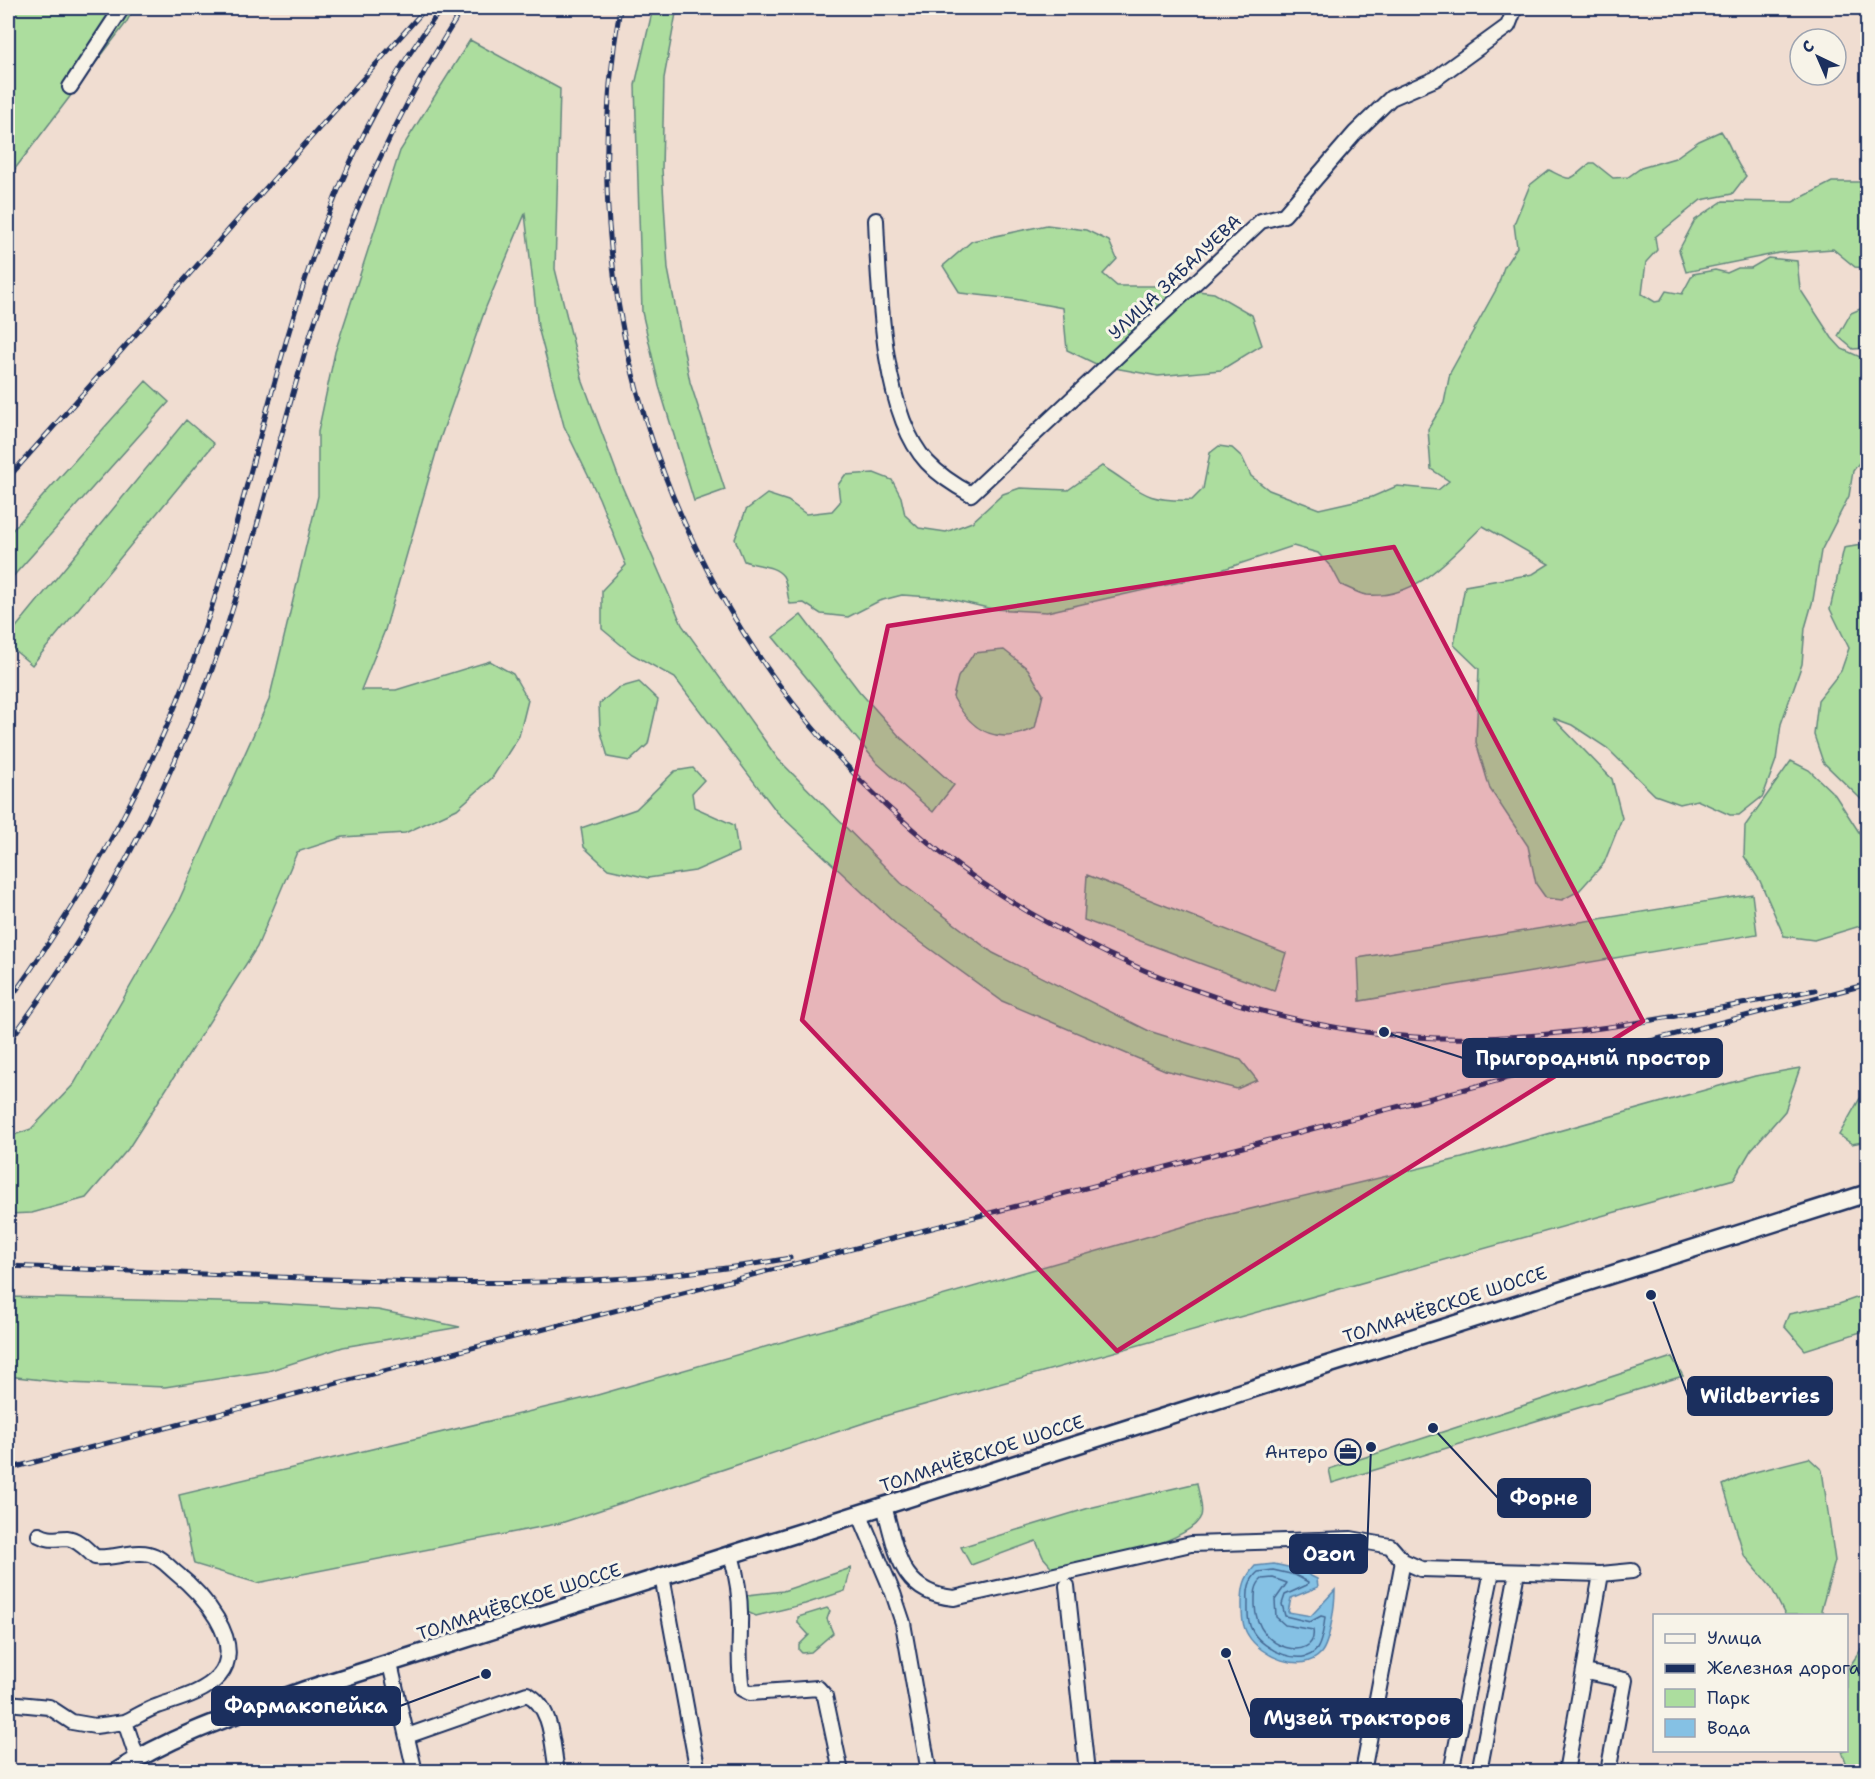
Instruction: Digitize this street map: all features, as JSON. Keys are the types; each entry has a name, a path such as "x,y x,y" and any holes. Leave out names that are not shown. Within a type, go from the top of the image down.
{"main road":[{"name":"ТОЛМАЧЁВСКОЕ ШОССЕ","path":"126,1767 225,1719 308,1689 1868,1193"}],"street":[{"path":"70,87 122,8"},
{"name":"УЛИЦА ЗАБАЛУЕВА","path":"876,220 879,292 891,385 906,426 925,460 950,483 971,494 1261,221 1284,215 1355,133 1391,98 1435,79 1508,26 1515,8"},
{"path":"884,1506 901,1565 914,1584 934,1596 954,1598 1191,1544 1352,1539 1390,1545 1403,1561 1421,1569 1601,1574 1632,1570"},
{"path":"859,1514 893,1593 903,1623 929,1772"},
{"path":"8,1703 49,1707 72,1722 95,1726 125,1722 156,1707 184,1698 218,1677 225,1666 226,1645 217,1617 199,1592 158,1558 148,1553 95,1557 83,1545 69,1538 49,1540 39,1534"},
{"path":"731,1554 736,1574 741,1622 738,1665 741,1689 750,1693 818,1688 825,1696 841,1772"},
{"path":"1363,1772 1403,1561"},
{"path":"1492,1571 1452,1767 1479,1769 1517,1572"},
{"path":"1566,1772 1601,1574"},
{"path":"662,1576 698,1772"},
{"path":"1067,1586 1087,1772"},
{"path":"390,1664 415,1772"},
{"path":"1472,1670 1497,1675"},
{"path":"1585,1672 1625,1680 1608,1772"},
{"path":"407,1736 527,1694 537,1699 546,1712 557,1772"},
{"path":"125,1722 126,1767"}],"highlighted area":[{"path":"1394,547 1643,1021 1117,1351 802,1020 888,626"}],"green space":[{"path":"8,8 134,8 126,23 8,178"},
{"path":"653,8 677,8 664,78 662,169 668,269 690,382 725,490 694,501 659,386 642,312 635,85"},
{"path":"470,40 560,89 555,269 583,382 621,484 682,625 778,759 901,883 993,953 1149,1031 1241,1060 1257,1080 1237,1089 1165,1070 1002,1001 897,925 777,812 675,678 632,654 602,629 602,590 626,565 599,498 564,426 538,327 525,214 486,307 440,439 385,630 361,690 396,690 490,661 513,674 528,700 519,736 492,778 457,809 405,833 343,837 297,852 257,947 128,1149 86,1198 32,1213 8,1214 8,1137 31,1129 74,1084 176,907 269,700 318,496 318,432 335,352 400,151"},
{"path":"1721,131 1746,176 1732,194 1701,200 1655,237 1657,250 1646,262 1642,294 1655,302 1660,301 1666,291 1682,294 1693,274 1715,270 1727,273 1738,268 1751,268 1768,258 1797,261 1800,289 1832,338 1842,349 1867,360 1867,452 1853,471 1849,496 1821,551 1813,600 1805,628 1802,664 1781,724 1776,760 1763,796 1739,815 1730,815 1697,800 1680,804 1655,795 1607,748 1572,725 1553,718 1612,779 1622,818 1604,863 1579,891 1562,900 1546,898 1536,884 1528,846 1490,789 1476,742 1479,669 1454,645 1465,586 1533,574 1549,564 1483,526 1432,574 1402,590 1385,594 1367,595 1341,585 1332,568 1318,553 1293,546 1197,578 1047,612 992,609 946,598 902,595 879,601 848,617 821,614 804,603 790,604 780,572 744,561 735,539 746,510 767,494 788,501 806,514 832,511 840,502 838,485 845,475 874,473 892,480 901,497 905,515 919,528 946,532 972,522 1003,494 1020,488 1068,490 1102,466 1143,493 1162,499 1192,500 1203,489 1210,453 1219,446 1232,448 1242,457 1251,476 1269,490 1319,509 1372,497 1397,486 1438,490 1449,481 1431,469 1428,429 1444,403 1450,373 1497,288 1504,267 1517,247 1514,224 1530,185 1549,170 1562,177 1574,177 1590,163 1594,163 1613,178 1628,177 1641,168 1675,158 1699,141"},
{"path":"1832,182 1867,182 1867,268 1855,267 1833,249 1779,253 1686,272 1679,250 1695,220 1723,201 1793,202"},
{"path":"1047,225 1086,230 1109,241 1117,259 1103,274 1117,286 1156,286 1214,293 1252,315 1262,345 1221,370 1158,376 1098,365 1067,350 1063,308 1014,299 960,293 943,266 972,241"},
{"path":"1867,306 1867,348 1853,349 1838,336 1851,313"},
{"path":"146,381 169,402 8,582 8,535"},
{"path":"186,420 214,444 32,665 8,645 8,637"},
{"path":"1868,544 1867,805 1823,762 1814,735 1818,700 1841,671 1849,648 1830,609 1844,548"},
{"path":"801,615 859,691 900,737 954,785 933,812 877,763 773,637"},
{"path":"1004,650 1028,669 1043,694 1035,728 1009,736 998,736 987,733 969,720 953,697 958,677 974,653"},
{"path":"639,682 658,700 648,744 630,761 608,757 600,729 599,704 618,688"},
{"path":"1791,761 1809,770 1835,795 1866,843 1867,924 1814,940 1784,936 1760,881 1744,856 1745,826"},
{"path":"693,768 704,780 692,793 694,807 734,825 738,852 695,871 648,878 608,869 584,847 581,828 636,809 675,771"},
{"path":"1087,875 1286,953 1274,991 1084,920"},
{"path":"1752,894 1757,934 1360,1001 1358,958"},
{"path":"1800,1068 1785,1111 1751,1150 1734,1179 888,1415 561,1523 257,1583 194,1564 179,1495 594,1396 1209,1219 1462,1158 1755,1076"},
{"path":"1867,1091 1867,1141 1852,1144 1839,1135 1859,1100"},
{"path":"1867,1294 1867,1330 1805,1350 1784,1326 1789,1314 1839,1304"},
{"path":"8,1297 262,1303 378,1310 460,1327 343,1347 268,1371 165,1387 68,1383 8,1376"},
{"path":"1672,1357 1683,1376 1332,1483 1329,1469"},
{"path":"1809,1458 1822,1470 1835,1561 1821,1610 1826,1614 1784,1614 1771,1587 1744,1555 1723,1485 1747,1474"},
{"path":"1197,1483 1202,1512 1193,1526 1158,1544 1111,1558 1055,1571 1043,1557 1036,1541 971,1565 961,1547 1089,1508"},
{"path":"851,1568 845,1591 756,1616 738,1608 739,1596 783,1591"},
{"path":"827,1608 830,1611 827,1619 833,1633 811,1652 802,1653 799,1645 809,1635 798,1623 798,1617"},
{"path":"1867,1641 1867,1771 1849,1771 1842,1752 1848,1752 1848,1669"}],"water":[{"path":"1274,1564 1297,1569 1317,1579 1318,1587 1291,1598 1288,1612 1311,1616 1335,1590 1327,1641 1321,1653 1313,1659 1293,1663 1271,1656 1254,1643 1245,1628 1242,1598 1246,1579 1255,1566"}],"railway":[{"path":"8,478 426,8"},
{"path":"8,1002 41,954 102,855 156,751 200,642 218,587 303,286 329,214 359,143 396,74 442,8"},
{"path":"8,1043 42,996 104,899 132,848 183,743 236,598 299,371 325,290 358,207 396,125 439,46 463,8"},
{"path":"620,8 607,128 611,246 630,362 664,474 713,580 775,680 851,771 940,852 1021,908 1086,943 1144,970 1181,985 1258,1010 1336,1027 1415,1037 1516,1037 1616,1026 1815,990"},
{"path":"8,1469 1868,984"},
{"path":"8,1266 486,1283 668,1275 790,1258"}],"place":[{"name":"Пригородный простор","path":"1384,1032"},
{"name":"Wildberries","path":"1651,1295"},
{"name":"Форне","path":"1433,1428"},
{"name":"Ozon","path":"1371,1447"},
{"name":"Антеро","path":"1348,1452"},
{"name":"Музей тракторов","path":"1226,1653"},
{"name":"Фармакопейка","path":"486,1674"}]}
